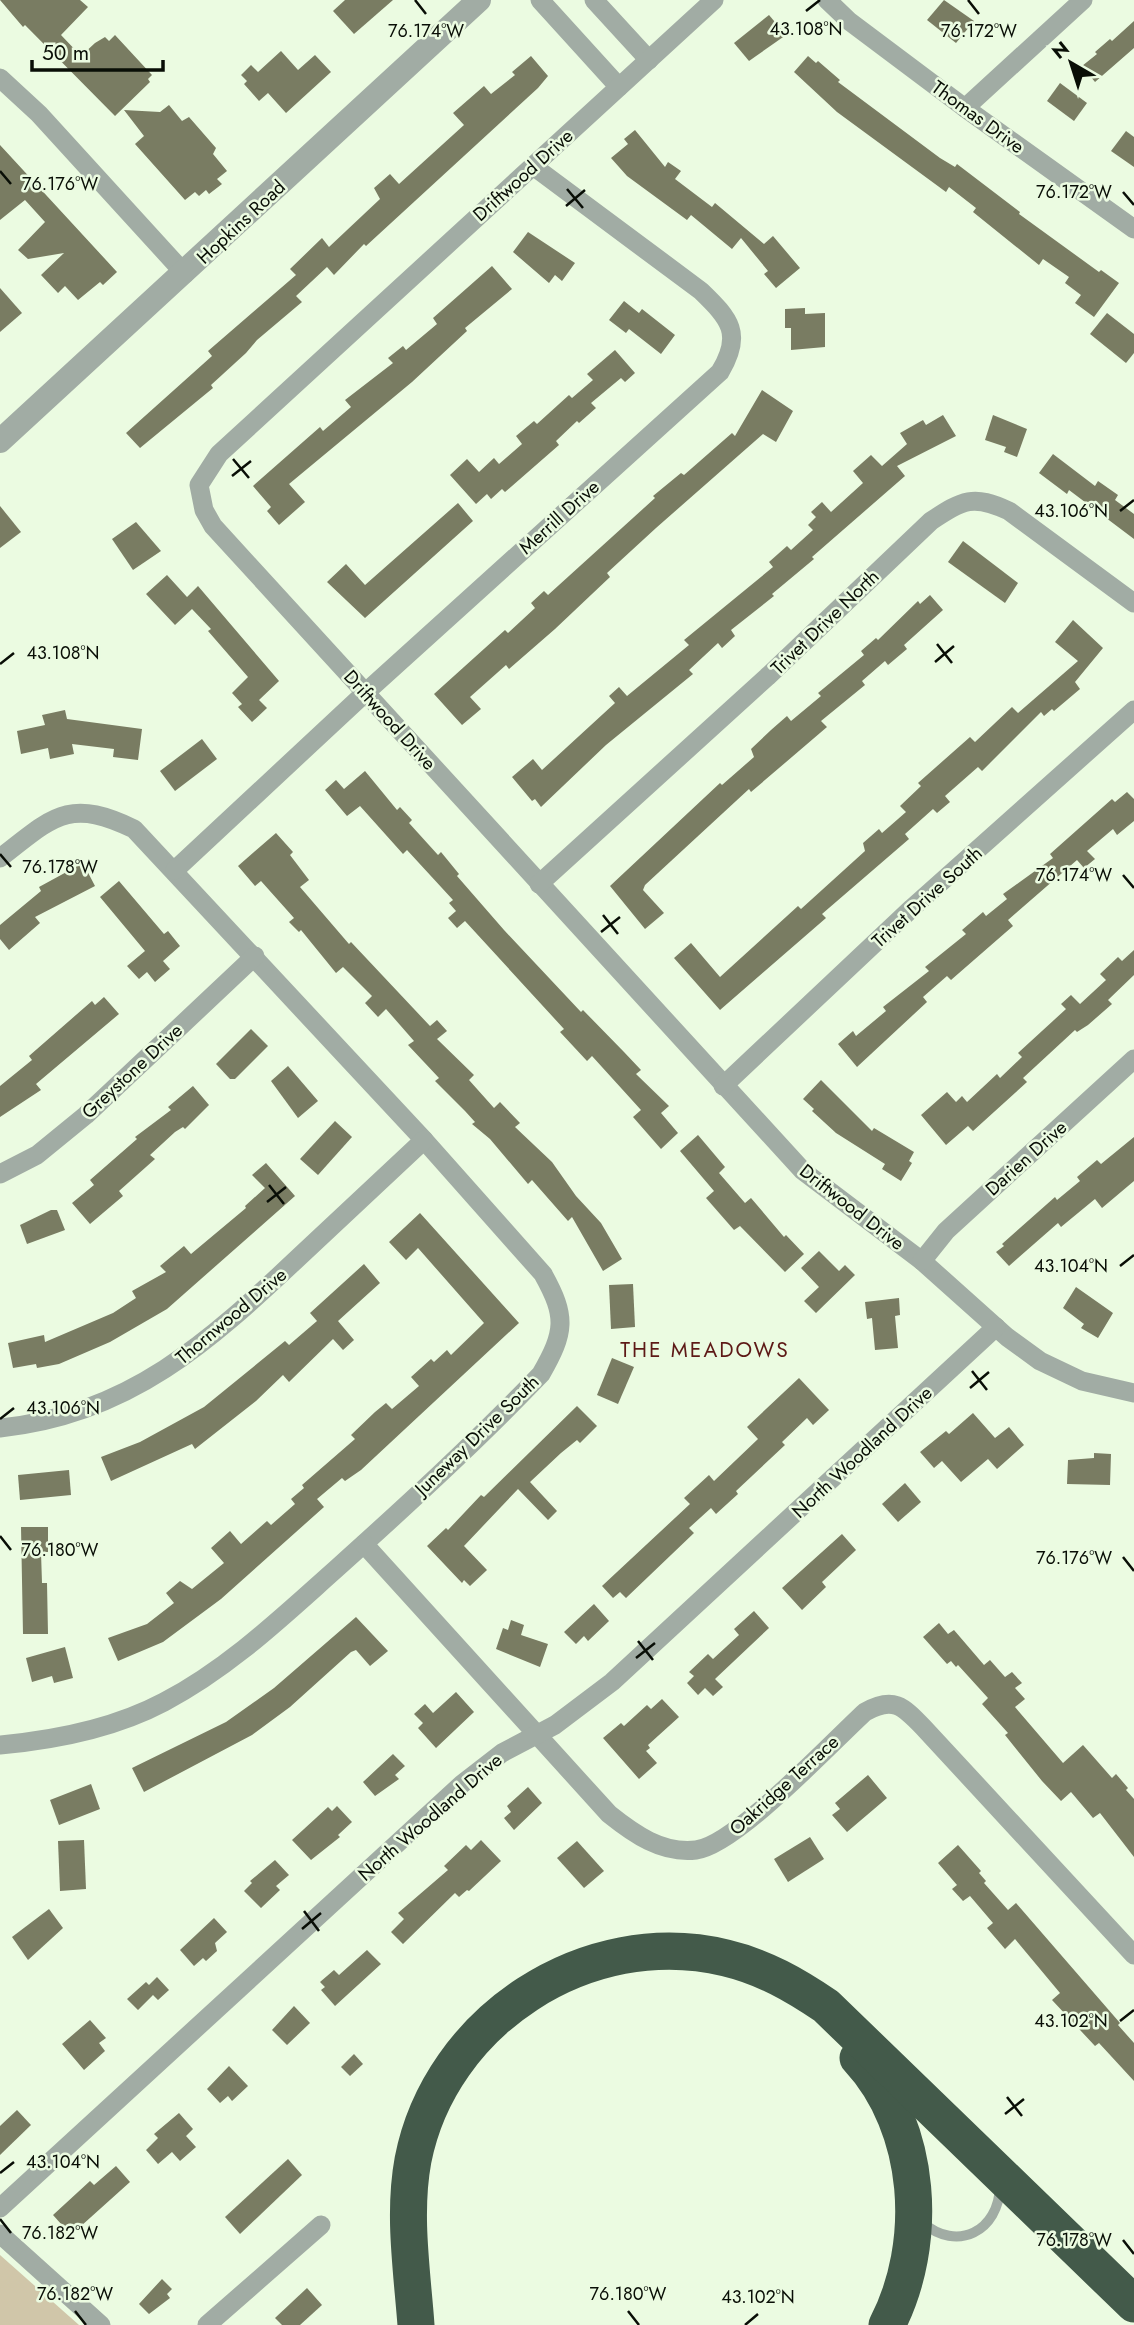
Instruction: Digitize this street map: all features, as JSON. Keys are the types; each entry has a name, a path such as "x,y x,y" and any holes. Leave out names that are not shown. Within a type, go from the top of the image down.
{"highway":[{"path":"416,2325 408,2198 414,2159 430,2108 452,2065 488,2024 509,2005 547,1981 586,1966 631,1954 674,1951 723,1957 790,1982 826,2006 1134,2304"},
{"path":"430,2325 422,2201 426,2162 436,2128 458,2084 477,2056 522,2012 569,1987 616,1972 668,1966 691,1966 726,1973 772,1990 803,2007 832,2029 863,2063 883,2095 897,2124 910,2168 914,2215 910,2267 887,2325"}],"street":[{"name":"Hopkins Road","path":"0,441 185,274 479,0"},
{"path":"540,0 620,87"},
{"path":"594,0 649,60"},
{"name":"Driftwood Drive","path":"714,0 219,454 199,485 204,509 214,526 803,1171 922,1261 996,1327 1040,1361 1082,1381 1134,1393"},
{"name":"Thomas Drive","path":"827,0 849,21 965,108 1134,229"},
{"path":"965,108 1083,0"},
{"path":"0,78 39,114 185,274"},
{"name":"Merrill Drive","path":"175,870 365,692 720,372 731,354 733,334 725,314 701,291 533,166"},
{"name":"Trivet Drive North","path":"539,884 767,677 931,521 957,504 987,500 1009,511 1134,603"},
{"name":"Trivet Drive South","path":"723,1086 912,908 1134,710"},
{"name":"Juneway Drive South","path":"0,858 56,818 81,811 109,817 134,829 255,956 543,1274 557,1300 561,1321 559,1342 541,1374 525,1391 364,1544 254,1643 163,1703 113,1723 39,1742 0,1745"},
{"name":"Greystone Drive","path":"0,1174 37,1155 86,1115 255,956"},
{"name":"Darien Drive","path":"922,1261 946,1231 1134,1059"},
{"name":"Thornwood Drive","path":"0,1428 76,1413 176,1364 251,1303 424,1140"},
{"name":"North Woodland Drive","path":"0,2208 462,1784 502,1752 555,1725 612,1682 996,1327"},
{"name":"Oakridge Terrace","path":"364,1544 609,1814 639,1837 663,1847 695,1850 717,1843 751,1817 865,1712 880,1703 893,1704 906,1710 923,1727 1134,1955"},
{"path":"207,2325 321,2225"},
{"path":"0,2234 101,2325"}],"lane":[{"path":"914,2215 945,2238 965,2237 983,2227 994,2213 999,2195 1000,2174"}],"shaded area":[{"path":"0,2255 79,2325 0,2325"}],"building":[{"path":"0,0 80,0 88,7 61,35 81,56 95,43 105,37 109,41 115,35 152,75 148,79 150,82 115,116 25,25 23,27"},
{"path":"345,0 393,0 354,34 333,11"},
{"path":"944,0 974,21 956,43 927,20"},
{"path":"769,15 786,35 749,61 734,43"},
{"path":"1134,21 1134,48 1095,82 1082,66"},
{"path":"281,51 298,70 315,55 331,72 286,113 268,93 259,101 244,84 247,81 241,75 251,65 258,72"},
{"path":"531,56 548,76 538,88 366,246 364,244 334,275 327,267 296,296 302,302 257,340 211,385 213,388 140,448 126,433 212,356 208,351 296,275 290,269 322,238 329,247 380,199 374,188 390,174 399,184 464,125 453,113 484,86 491,94 515,75 512,72"},
{"path":"808,56 840,80 838,82 940,158 955,167 957,164 1020,212 1019,214 1099,272 1101,270 1119,283 1094,317 1075,303 1081,295 1065,283 1069,277 1043,259 1039,265 973,212 976,208 949,187 946,192 837,112 794,72"},
{"path":"1060,83 1087,103 1074,121 1047,101"},
{"path":"169,105 182,121 189,117 216,148 213,154 227,171 217,179 222,184 209,194 206,190 199,196 195,192 185,200 135,144 144,136 124,110 160,112"},
{"path":"635,130 665,167 668,162 681,171 675,179 712,207 715,203 764,244 773,236 800,268 776,288 764,274 768,271 741,238 732,249 691,215 687,220 627,176 611,158 628,144 624,139"},
{"path":"1126,131 1134,137 1134,167 1111,151"},
{"path":"0,145 117,272 103,285 100,282 78,300 65,286 58,293 41,275 64,253 28,259 18,250 45,222 25,200 0,220"},
{"path":"528,232 575,263 562,281 555,275 549,283 513,252"},
{"path":"492,266 512,289 465,328 467,331 412,382 289,484 305,502 279,525 267,511 271,507 253,486 320,427 323,431 351,407 345,400 393,363 388,358 403,346 406,350 437,324 433,318"},
{"path":"0,288 22,313 0,332"},
{"path":"624,301 639,313 642,309 675,335 661,354 629,329 626,333 609,320"},
{"path":"805,308 805,314 825,313 825,347 791,350 791,328 785,328 785,309"},
{"path":"1107,313 1134,334 1134,353 1126,363 1090,334"},
{"path":"615,350 635,373 625,382 621,378 591,403 596,408 579,423 577,421 556,441 559,445 505,492 502,489 491,499 487,494 476,504 450,475 467,459 479,472 494,458 499,464 522,444 516,436 534,421 537,424 569,395 572,398 593,380 587,374"},
{"path":"762,390 793,411 776,442 763,434 656,528 607,573 610,577 555,629 509,669 506,665 470,697 481,709 462,725 434,694 505,630 508,633 535,608 531,603 544,591 548,595 655,498 653,496 681,473 684,475 732,433 735,436"},
{"path":"943,415 956,436 897,466 905,476 812,557 814,559 772,594 774,596 731,630 735,636 722,648 718,643 689,670 693,674 606,745 541,807 535,799 532,801 512,777 533,759 542,770 615,703 609,696 619,687 627,696 689,645 684,640 773,567 769,562 787,546 791,550 813,530 808,525 816,517 811,512 822,502 831,512 863,483 853,471 871,455 882,466 907,444 900,433 923,420 926,425"},
{"path":"993,415 1027,429 1017,457 1004,452 1006,447 985,440"},
{"path":"1053,454 1095,486 1098,481 1118,495 1115,500 1134,514 1134,539 1069,490 1067,494 1039,473"},
{"path":"458,503 473,521 365,618 327,582 346,564 365,585"},
{"path":"0,506 21,532 0,548"},
{"path":"136,522 161,551 133,570 112,539"},
{"path":"963,541 1018,583 1005,603 948,562"},
{"path":"167,575 187,597 198,586 279,681 259,700 267,708 252,722 238,707 242,704 232,693 248,677 208,631 211,629 192,609 175,625 146,594"},
{"path":"930,595 943,610 904,645 907,649 888,665 885,661 862,681 865,685 821,721 827,727 751,792 749,789 645,885 643,890 664,913 645,929 610,886 720,783 722,785 754,757 751,749 771,730 787,716 791,721 821,696 818,693 864,655 861,651 876,638 878,640 918,601 920,604"},
{"path":"1073,620 1103,648 1075,682 1080,689 1054,711 1052,709 1044,716 1041,712 982,771 978,767 945,796 950,802 937,813 933,809 905,834 909,839 822,914 826,918 720,1010 674,958 691,943 720,977 798,906 801,909 865,851 863,843 879,829 882,833 906,812 900,806 921,786 918,783 970,737 975,742 1012,707 1018,713 1078,661 1055,642"},
{"path":"65,710 67,719 142,729 138,760 113,757 114,749 72,744 74,754 50,759 48,748 21,754 17,731 45,725 42,715"},
{"path":"202,739 217,759 175,791 160,771"},
{"path":"365,771 397,810 400,807 412,820 409,823 438,855 441,852 459,874 457,876 504,930 581,1012 583,1010 641,1070 636,1074 669,1106 661,1113 678,1133 661,1149 633,1117 641,1110 592,1056 587,1061 560,1032 564,1029 465,921 457,928 448,918 456,911 449,903 453,900 407,850 403,854 360,806 347,816 325,790 336,780 344,789"},
{"path":"1127,792 1134,799 1134,821 1117,835 1113,829 1087,851 1095,859 1084,868 1077,860 1008,920 1013,926 951,980 947,976 923,997 927,1002 857,1067 838,1044 853,1031 856,1036 886,1011 883,1007 929,971 925,967 966,934 962,930 983,912 986,916 1007,899 1003,894 1053,858 1050,854 1112,799 1115,802"},
{"path":"276,833 293,852 290,855 309,880 300,887 349,944 351,942 430,1026 437,1020 447,1031 437,1039 474,1075 469,1080 494,1108 500,1102 520,1123 515,1127 552,1162 576,1196 601,1223 622,1259 603,1271 572,1217 568,1221 532,1180 528,1184 490,1139 472,1124 475,1122 435,1081 439,1078 408,1045 414,1041 386,1009 378,1017 365,1003 372,996 343,967 336,973 301,930 299,932 289,922 294,918 261,881 255,886 238,866"},
{"path":"83,863 95,886 35,917 40,923 9,950 0,939 0,925 41,891 39,887"},
{"path":"119,881 164,934 168,931 180,946 163,961 170,969 155,982 147,972 139,979 127,966 145,951 100,897"},
{"path":"1134,950 1134,975 1108,1000 1112,1004 1088,1025 1077,1032 1075,1030 1023,1078 1027,1082 973,1131 968,1126 946,1145 921,1115 947,1092 956,1102 962,1096 967,1102 997,1074 1000,1078 1022,1057 1018,1053 1066,1009 1061,1004 1071,995 1080,1004 1106,980 1100,974 1118,957 1122,961"},
{"path":"104,997 119,1014 36,1084 41,1090 0,1117 0,1086 32,1060 29,1056 92,1001 95,1005"},
{"path":"251,1029 268,1046 235,1079 230,1079 216,1064"},
{"path":"288,1066 318,1101 298,1118 271,1081"},
{"path":"821,1080 872,1131 874,1128 914,1152 909,1161 912,1163 901,1181 882,1169 885,1164 836,1133 812,1111 814,1109 803,1099"},
{"path":"193,1086 209,1105 185,1129 183,1127 175,1132 150,1155 155,1159 119,1191 123,1196 90,1224 72,1203 94,1185 90,1180 137,1139 135,1137 171,1110 168,1107"},
{"path":"335,1121 352,1137 318,1175 300,1159"},
{"path":"698,1135 725,1167 719,1173 745,1203 751,1198 784,1237 786,1235 804,1254 785,1272 740,1226 734,1230 706,1198 714,1191 680,1151"},
{"path":"1134,1137 1134,1181 1102,1208 1095,1199 1061,1227 1058,1223 1009,1266 996,1252 1055,1197 1057,1200 1080,1181 1077,1177 1097,1160 1101,1164"},
{"path":"266,1163 295,1196 167,1309 110,1342 59,1364 13,1368 8,1343 44,1335 45,1342 113,1313 136,1298 132,1291 166,1272 160,1266 184,1246 191,1254 246,1208 245,1206 265,1188 252,1175"},
{"path":"51,1210 57,1210 65,1230 27,1244 20,1225"},
{"path":"420,1213 519,1323 361,1470 345,1481 342,1478 317,1499 324,1507 221,1599 163,1642 118,1661 108,1638 147,1624 174,1603 166,1593 180,1581 192,1589 224,1563 211,1548 230,1531 241,1544 267,1521 271,1525 295,1504 291,1499 304,1488 302,1485 355,1439 351,1435 375,1412 386,1403 392,1409 419,1386 411,1377 431,1359 434,1362 447,1350 451,1355 484,1323 418,1248 406,1260 389,1242"},
{"path":"819,1251 839,1271 845,1265 855,1275 816,1313 804,1301 819,1287 801,1268"},
{"path":"364,1264 380,1283 338,1321 354,1340 343,1350 333,1339 289,1382 283,1375 256,1401 195,1449 192,1444 111,1481 101,1457 140,1442 204,1407 285,1341 289,1345 317,1321 310,1313"},
{"path":"633,1284 635,1327 611,1329 609,1285"},
{"path":"1076,1287 1113,1313 1098,1338 1081,1328 1084,1324 1063,1308"},
{"path":"899,1298 900,1315 895,1316 898,1348 875,1350 872,1318 867,1319 865,1302"},
{"path":"612,1358 634,1367 618,1404 597,1395"},
{"path":"799,1378 829,1410 813,1425 807,1418 782,1442 785,1445 736,1491 738,1494 716,1514 711,1508 689,1528 694,1533 626,1598 620,1592 613,1598 602,1586 690,1504 684,1498 709,1475 714,1481 758,1439 747,1427"},
{"path":"577,1406 597,1426 580,1443 577,1440 561,1453 530,1482 557,1511 548,1520 518,1489 464,1546 487,1570 470,1586 464,1580 462,1583 427,1546 446,1528 448,1530 481,1495 484,1497"},
{"path":"973,1413 995,1438 1009,1427 1024,1445 997,1469 988,1459 961,1482 942,1461 934,1468 920,1452 946,1431 949,1434"},
{"path":"1094,1453 1111,1454 1110,1485 1067,1484 1068,1460 1094,1458"},
{"path":"69,1470 71,1495 20,1500 18,1475"},
{"path":"905,1483 921,1502 898,1522 882,1504"},
{"path":"21,1527 48,1527 48,1552 41,1552 42,1583 47,1583 48,1634 23,1634"},
{"path":"842,1534 856,1550 822,1582 826,1587 802,1610 782,1588"},
{"path":"594,1604 609,1621 588,1641 584,1636 576,1644 564,1632"},
{"path":"754,1611 769,1628 715,1679 723,1687 713,1696 705,1688 698,1695 687,1683 694,1676 689,1672 708,1654 713,1659 739,1635 734,1629"},
{"path":"356,1617 388,1651 370,1666 356,1650 351,1652 290,1707 252,1735 144,1792 132,1768 226,1722 274,1688"},
{"path":"511,1620 524,1625 521,1635 548,1644 540,1667 496,1649 503,1628 508,1630"},
{"path":"939,1623 948,1634 954,1630 984,1665 990,1660 1005,1677 1012,1672 1022,1683 1015,1688 1025,1699 1015,1707 1063,1763 1083,1745 1112,1778 1116,1774 1128,1788 1126,1790 1134,1799 1134,1857 1100,1813 1093,1818 1071,1792 1061,1801 1042,1781 1005,1735 1008,1733 982,1704 988,1698 958,1665 956,1667 951,1661 947,1664 923,1637"},
{"path":"65,1647 73,1678 54,1683 52,1676 32,1682 26,1658"},
{"path":"456,1692 474,1712 436,1748 418,1728 423,1723 414,1714 425,1704 433,1713"},
{"path":"662,1699 679,1717 648,1745 650,1748 646,1751 657,1763 639,1779 603,1738 621,1723 624,1726 647,1705 651,1709"},
{"path":"393,1754 405,1766 395,1775 399,1779 375,1796 363,1782"},
{"path":"868,1775 887,1798 847,1832 832,1815 840,1809 835,1803"},
{"path":"91,1784 100,1809 59,1825 50,1800"},
{"path":"528,1787 542,1803 514,1830 504,1818 511,1812 507,1806"},
{"path":"337,1806 352,1822 338,1835 340,1837 311,1860 292,1840 328,1807 332,1811"},
{"path":"810,1837 824,1859 788,1882 774,1859"},
{"path":"84,1840 86,1889 60,1891 58,1841"},
{"path":"481,1840 501,1861 469,1891 459,1897 455,1893 403,1944 391,1932 404,1919 398,1913 448,1870 444,1866 466,1845 471,1850"},
{"path":"577,1841 604,1871 584,1888 557,1858"},
{"path":"958,1845 981,1871 979,1873 986,1881 984,1883 1008,1910 1016,1903 1120,2023 1118,2025 1134,2043 1134,2081 1099,2043 1095,2046 1052,2000 1060,1993 1015,1939 1005,1949 987,1928 993,1923 970,1896 963,1901 952,1889 957,1885 938,1863"},
{"path":"275,1860 289,1875 276,1886 280,1890 261,1908 244,1891 252,1883 250,1881"},
{"path":"49,1909 63,1928 28,1960 12,1937"},
{"path":"214,1918 227,1932 215,1943 217,1951 206,1961 203,1958 194,1966 180,1950"},
{"path":"367,1950 381,1964 335,2006 321,1990 325,1987 320,1982 334,1970 339,1975"},
{"path":"157,1977 169,1990 158,2000 153,1995 138,2010 127,1999 146,1982 149,1985"},
{"path":"294,2006 310,2023 287,2045 272,2030"},
{"path":"90,2020 106,2038 99,2043 105,2051 84,2070 62,2044"},
{"path":"354,2054 363,2064 350,2076 341,2067"},
{"path":"229,2066 248,2086 232,2101 228,2096 220,2103 207,2089"},
{"path":"17,2110 31,2125 0,2155 0,2126"},
{"path":"179,2113 193,2129 186,2136 196,2147 180,2161 172,2152 158,2164 146,2150 158,2138 154,2134"},
{"path":"288,2159 302,2175 240,2234 225,2217"},
{"path":"116,2166 130,2182 71,2235 53,2215 90,2181 94,2185"},
{"path":"162,2279 172,2289 167,2294 170,2298 149,2314 139,2304"},
{"path":"307,2288 322,2305 300,2325 282,2325 275,2318"}],"district":[{"name":"THE MEADOWS","path":"705,1350"}]}
